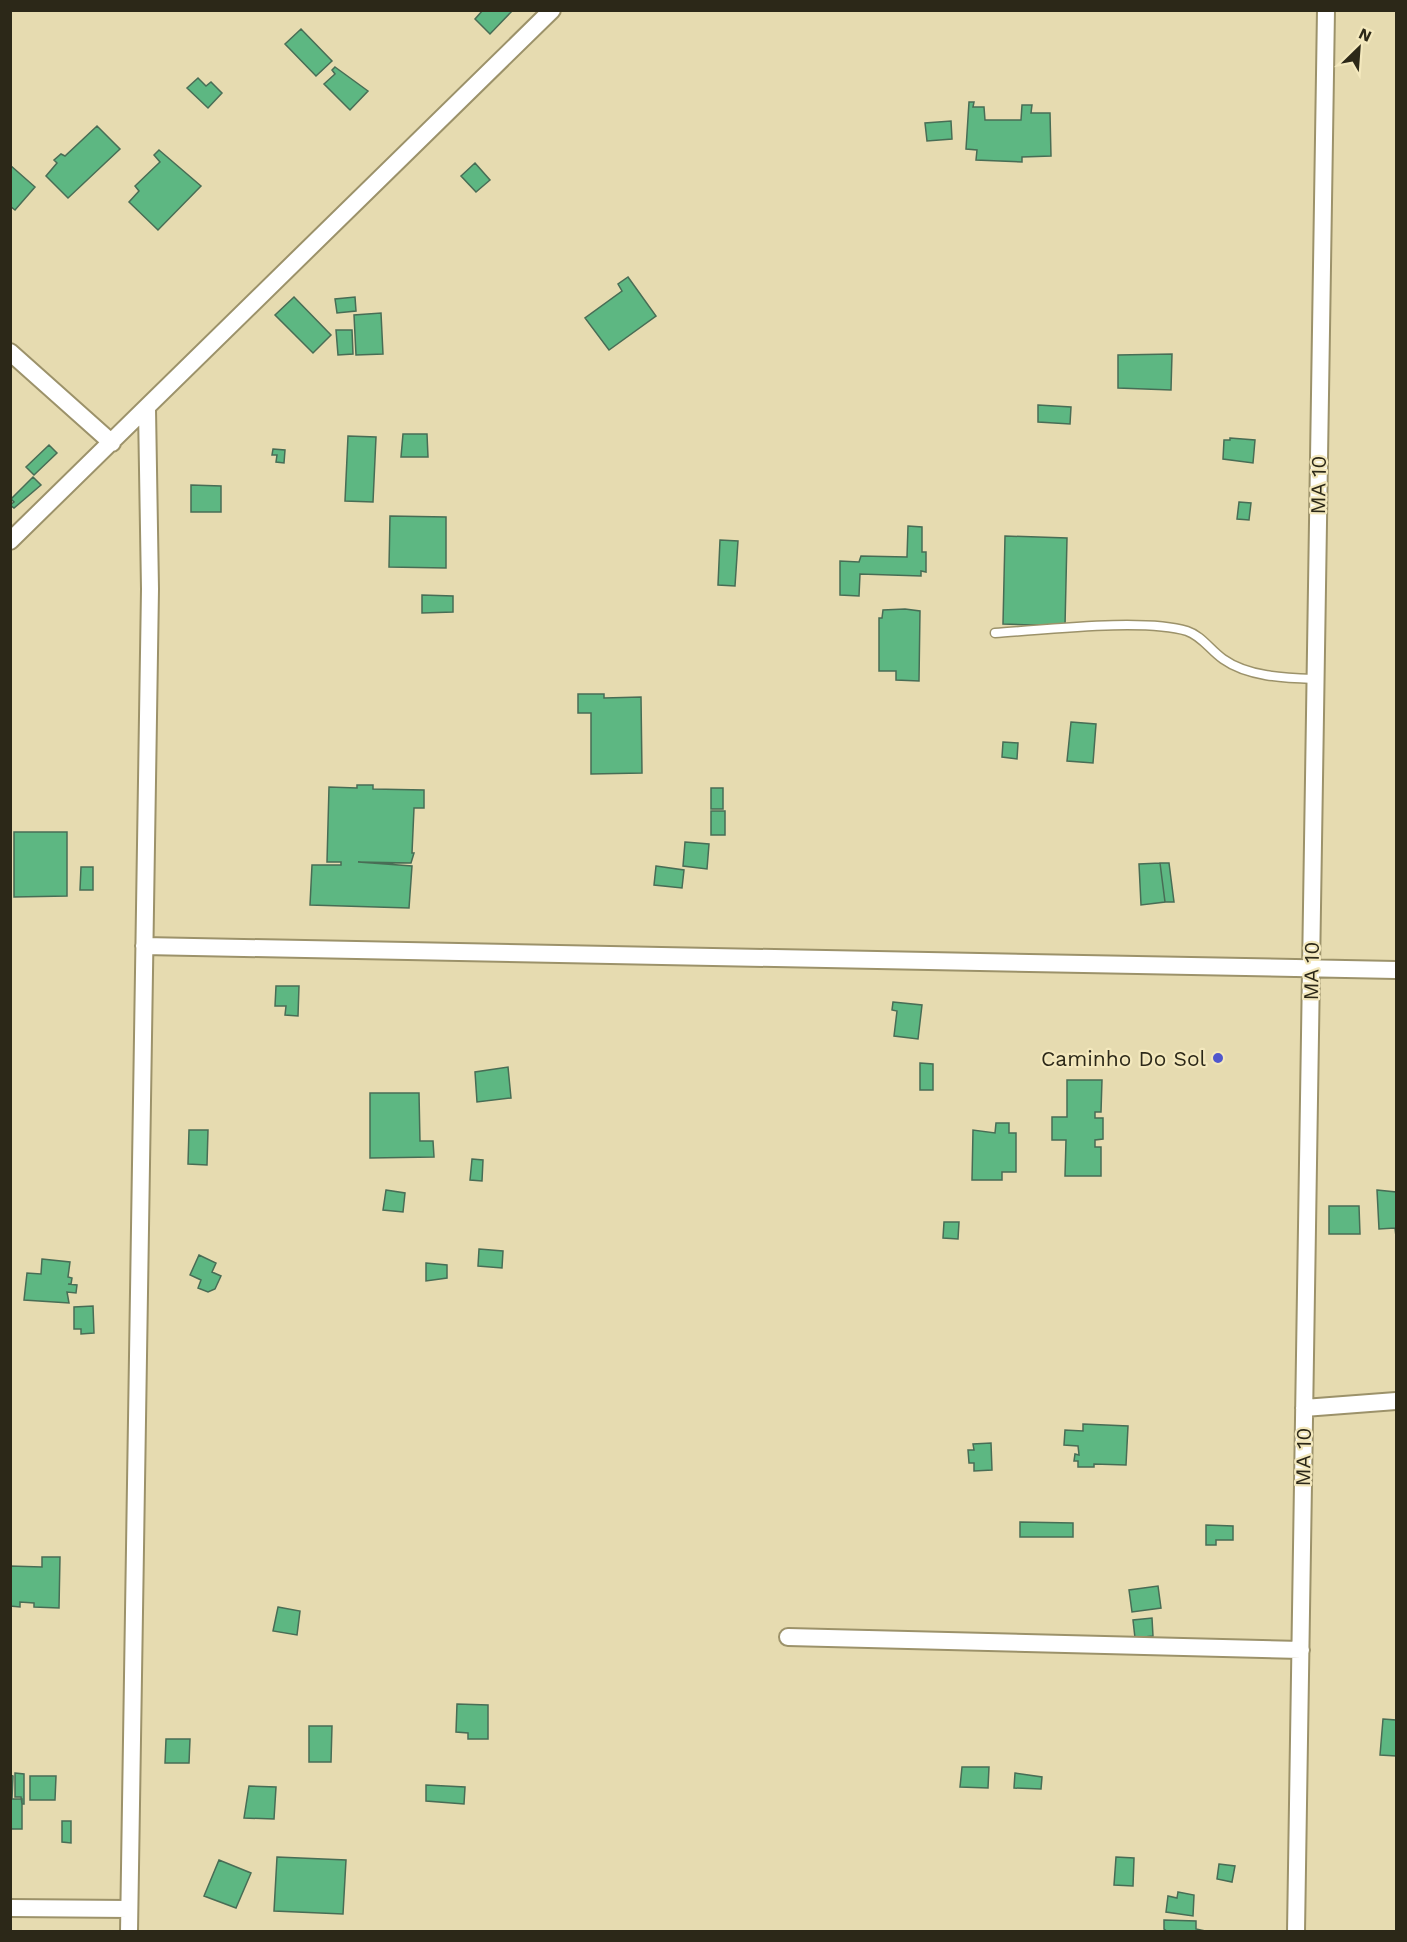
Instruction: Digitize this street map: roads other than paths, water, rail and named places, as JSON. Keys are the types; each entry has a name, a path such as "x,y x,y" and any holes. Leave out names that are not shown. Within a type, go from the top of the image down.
{"street":[{"path":"10,541 552,10"},
{"name":"MA 10","path":"1296,1932 1326,10"},
{"path":"10,352 112,443"},
{"path":"129,1932 150,590 147,409"},
{"path":"144,946 1396,970"},
{"path":"1304,1407 1396,1401"},
{"path":"788,1637 1301,1650"},
{"path":"10,1908 129,1910"}],"lane":[{"path":"995,633 1130,626 1170,629 1197,636 1232,665 1282,677 1315,679"}],"place":[{"name":"Caminho Do Sol","path":"1218,1058"}]}
